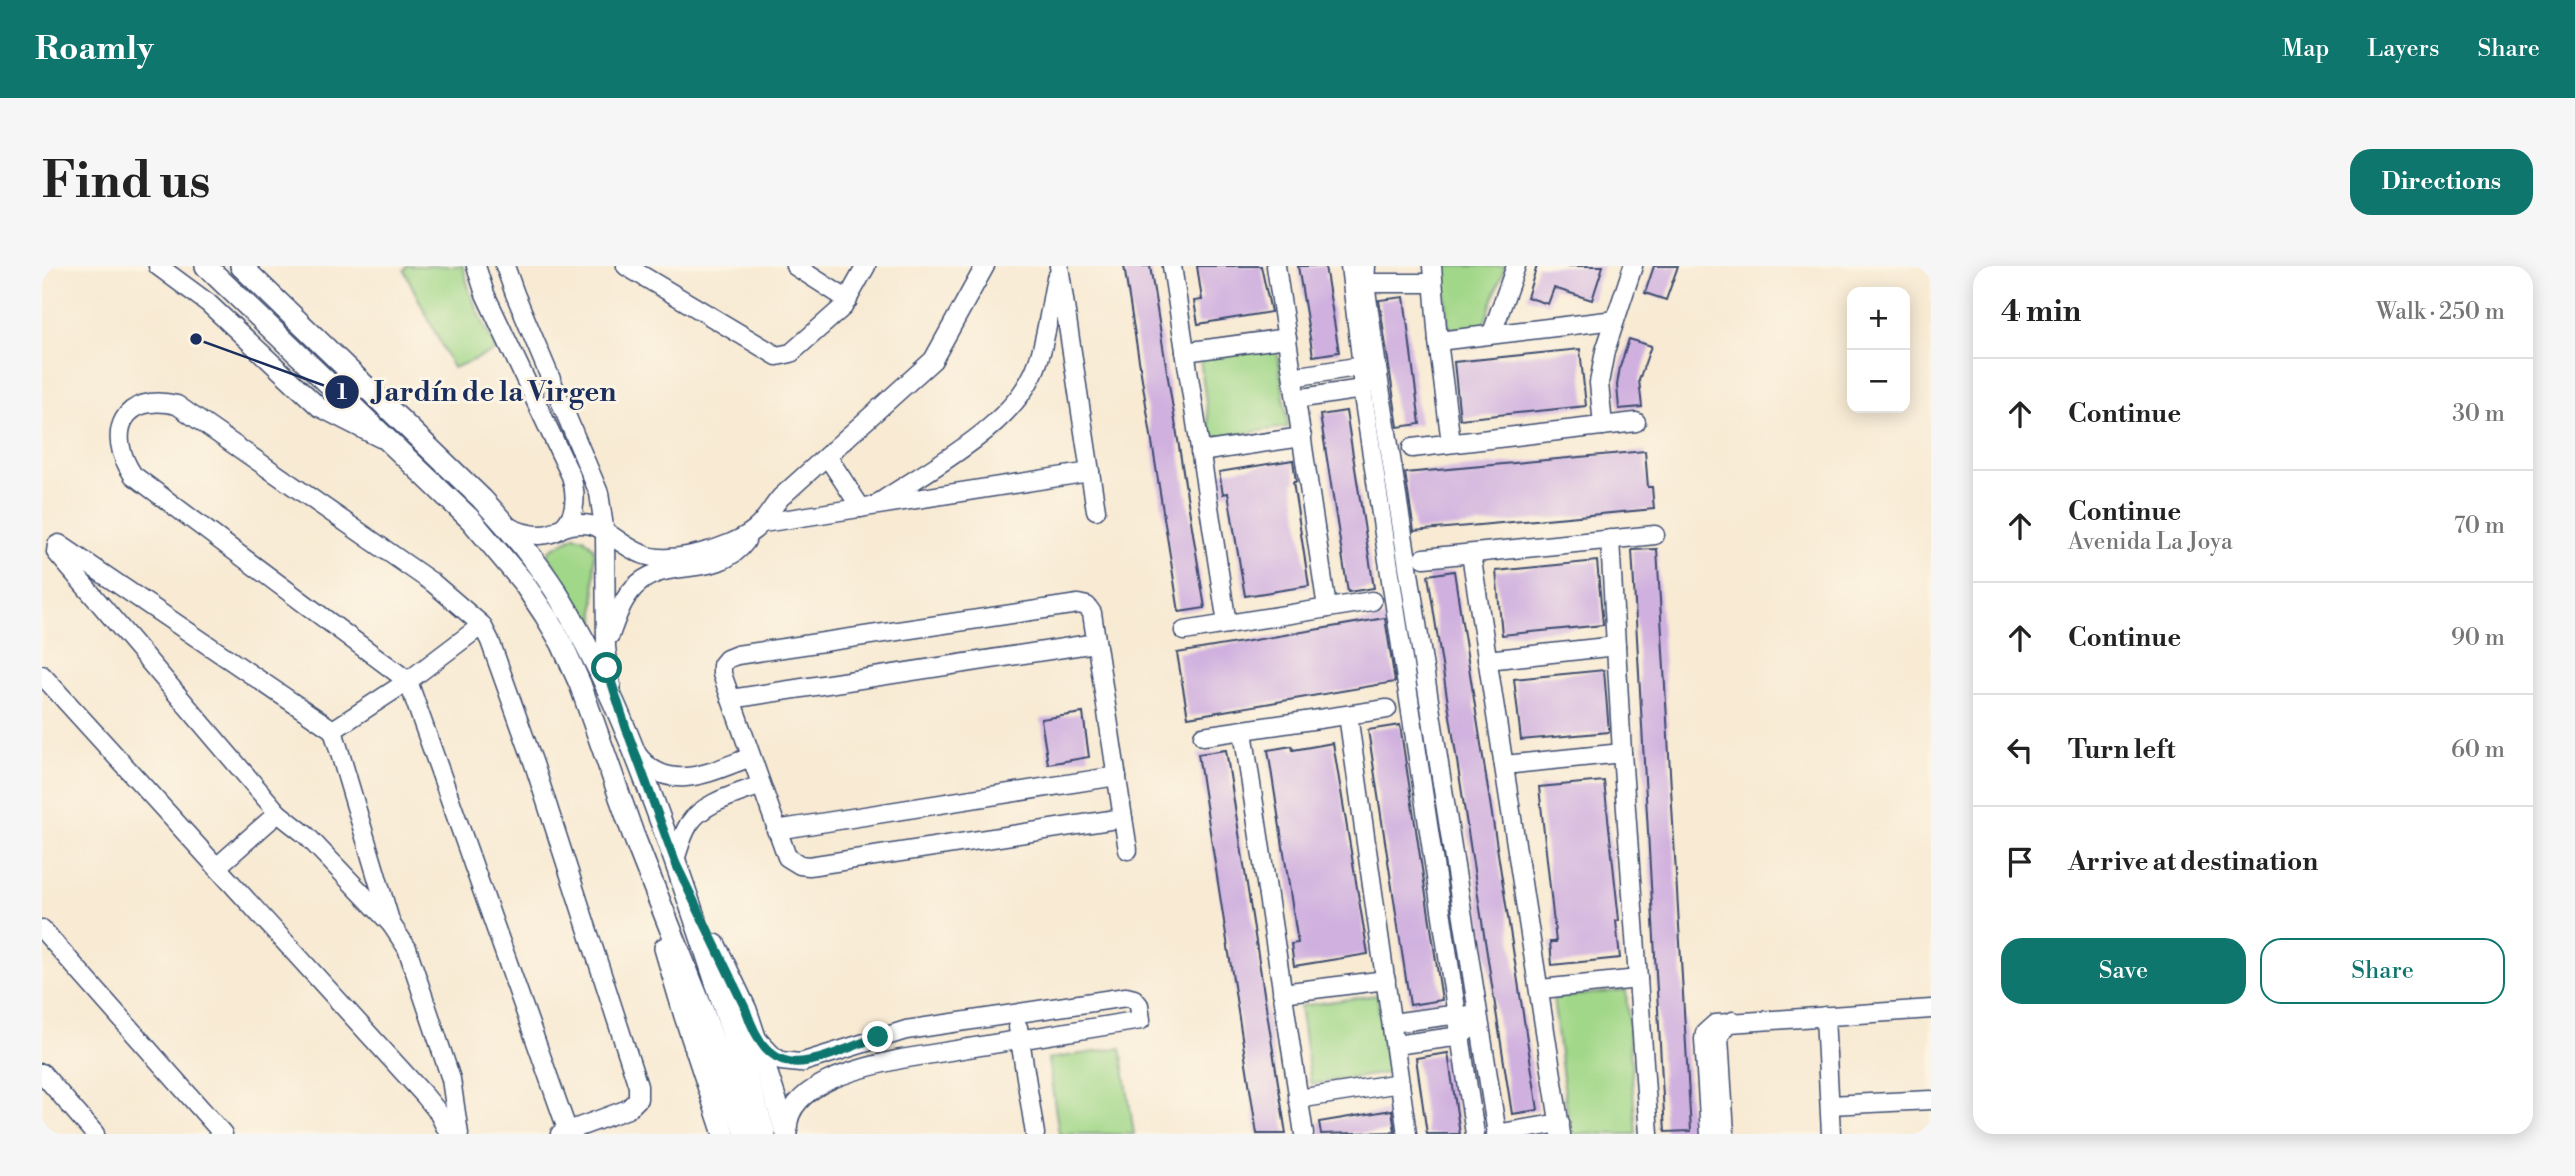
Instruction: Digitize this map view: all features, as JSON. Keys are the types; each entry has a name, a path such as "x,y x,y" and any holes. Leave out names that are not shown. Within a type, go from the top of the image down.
{"main road":[{"path":"193,266 236,295"},
{"path":"206,266 471,520 516,573 545,615 580,684 633,834 702,1009 746,1134"},
{"path":"246,270 482,499 553,588 573,620 635,752 676,862 765,1134"},
{"path":"633,834 685,1016 724,1134"},
{"path":"676,862 746,1010 787,1134"}],"street":[{"path":"158,266 208,303 319,407 374,434 405,454"},
{"path":"477,266 485,294 573,483 576,502 572,518 561,528"},
{"path":"505,266 596,485 604,513 607,668 626,728"},
{"path":"626,266 777,356 791,353 835,315 848,299 866,266"},
{"path":"794,266 848,299"},
{"path":"606,647 627,596 638,583 649,576 724,560 743,546 777,502 933,360 985,266"},
{"path":"867,507 986,432 1027,386 1038,363 1059,266"},
{"path":"1059,266 1096,509"},
{"path":"1172,266 1227,624"},
{"path":"1276,266 1327,608"},
{"path":"1492,333 1516,266"},
{"path":"1603,426 1599,383 1605,351 1633,266"},
{"path":"1451,443 1437,341 1432,274 1357,270 1370,371 1496,1134 1561,1129 1471,554"},
{"path":"496,317 519,304"},
{"path":"1437,341 1615,320"},
{"path":"1185,352 1287,338"},
{"path":"1293,377 1370,371"},
{"path":"1370,371 1362,389 1459,1014 1475,1134"},
{"path":"1296,399 1362,389"},
{"path":"159,400 177,405 433,583 482,625 534,764 638,1086 638,1099 628,1109 564,1133 408,681 133,475 124,461 120,428 129,413 142,403 159,400"},
{"path":"1412,448 1636,422"},
{"path":"1200,452 1302,437"},
{"path":"827,456 867,507"},
{"path":"506,526 522,534 541,535 582,523 596,526 605,534 644,555 661,558 709,551 757,528 867,507 1090,472"},
{"path":"42,533 333,730 391,925"},
{"path":"1424,558 1655,535"},
{"path":"1610,540 1649,1134"},
{"path":"57,545 56,552 278,813 306,835 391,925 407,948 451,1079 458,1134"},
{"path":"1184,631 1372,601"},
{"path":"1123,818 809,866 800,865 787,857 776,830 722,674 722,665 732,656 750,653 1078,604 1087,606 1092,613 1128,850"},
{"path":"333,730 408,681 482,625"},
{"path":"731,699 1096,643"},
{"path":"1487,660 1616,646"},
{"path":"42,675 425,1096 438,1112 449,1134"},
{"path":"1203,736 1387,709"},
{"path":"1348,715 1407,1134"},
{"path":"1243,731 1304,1134"},
{"path":"635,752 647,766 661,774 680,778 697,776 751,757"},
{"path":"1504,765 1622,753"},
{"path":"776,830 1117,776"},
{"path":"676,862 690,822 697,815 706,808 761,785"},
{"path":"218,866 278,813"},
{"path":"42,929 223,1134"},
{"path":"1541,989 1638,979"},
{"path":"1282,993 1386,980"},
{"path":"754,1034 763,1048 781,1061 800,1063 893,1034 1126,997 1134,999 1139,1005 1141,1020 879,1063 820,1084 797,1101 788,1120 787,1134"},
{"path":"1710,1134 1704,1039 1710,1027 1715,1024 1931,1009"},
{"path":"1016,1014 1035,1134"},
{"path":"1392,1023 1459,1014 1478,1021"},
{"path":"1825,1016 1831,1134"},
{"path":"1395,1045 1461,1036 1478,1021"},
{"path":"1726,1134 1719,1037 1726,1025 1733,1021"},
{"path":"893,1034 901,1059"},
{"path":"42,1073 95,1134"},
{"path":"1298,1099 1400,1083"},
{"path":"1830,1105 1931,1100"}],"green space":[{"path":"407,266 463,266 470,293 496,351 453,368 404,270"},
{"path":"1444,266 1505,266 1483,326 1453,330 1448,325"},
{"path":"1277,348 1288,427 1211,438 1200,359"},
{"path":"575,536 584,538 594,548 595,623 592,625 549,557 549,550"},
{"path":"1626,990 1636,1134 1570,1134 1553,998"},
{"path":"1377,995 1388,1073 1311,1084 1300,1006"},
{"path":"1121,1048 1134,1134 1059,1134 1048,1059"}],"building":[{"path":"1124,266 1150,266 1205,608 1179,612"},
{"path":"1197,266 1261,266 1271,312 1198,324 1194,301 1202,300"},
{"path":"1298,266 1325,266 1339,352 1313,356"},
{"path":"1537,266 1603,266 1592,300 1554,288 1548,304 1527,297"},
{"path":"1654,266 1678,266 1666,300 1645,293"},
{"path":"1404,297 1420,424 1398,427 1379,300"},
{"path":"1629,339 1651,346 1639,380 1642,407 1619,409 1617,385"},
{"path":"1580,349 1586,406 1460,419 1454,362"},
{"path":"1346,411 1374,588 1348,592 1320,415"},
{"path":"1645,451 1648,487 1652,487 1654,509 1414,531 1405,473"},
{"path":"1293,460 1296,482 1293,482 1309,586 1245,596 1228,493 1223,494 1219,472"},
{"path":"1657,549 1691,1131 1665,1132 1632,550"},
{"path":"1597,561 1603,625 1502,635 1496,571"},
{"path":"1454,571 1538,1110 1512,1114 1428,575"},
{"path":"1385,618 1395,682 1188,717 1177,653"},
{"path":"1604,670 1609,732 1521,740 1514,679"},
{"path":"1083,713 1089,757 1048,764 1041,719"},
{"path":"1400,725 1442,1000 1410,1005 1368,730"},
{"path":"1333,743 1368,954 1294,966 1291,944 1298,943 1268,750 1292,746 1293,750"},
{"path":"1226,750 1286,1134 1257,1134 1198,754"},
{"path":"1604,781 1619,920 1616,921 1620,958 1552,965 1550,942 1556,942 1539,787"},
{"path":"1448,1053 1460,1134 1427,1134 1416,1058"},
{"path":"1392,1110 1395,1132 1321,1134 1319,1122"}],"place":[{"name":"Jardín de la Virgen","path":"196,339"}],"route":[{"path":"607,668 612,690 676,864 746,1010 754,1034 763,1048 781,1061 800,1063 878,1037"}]}
